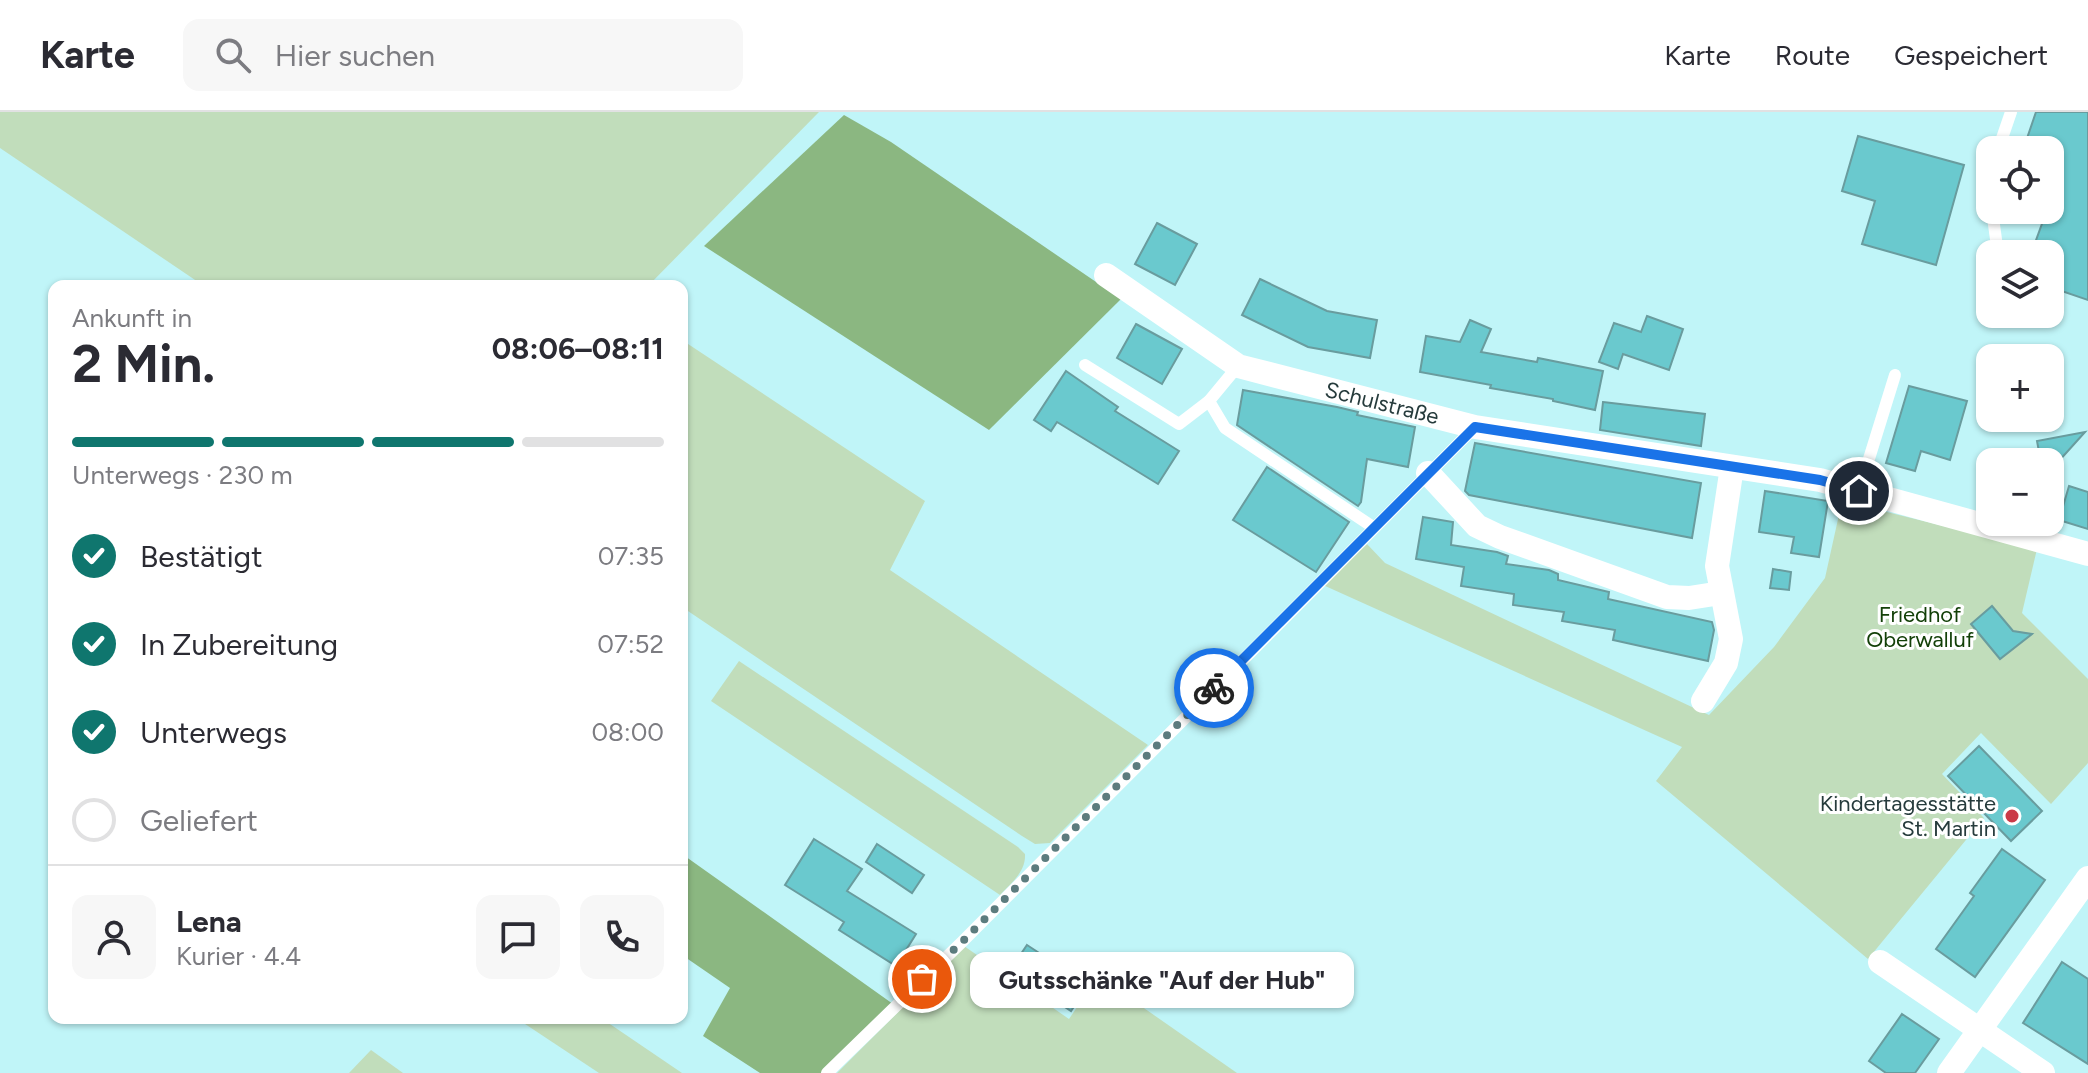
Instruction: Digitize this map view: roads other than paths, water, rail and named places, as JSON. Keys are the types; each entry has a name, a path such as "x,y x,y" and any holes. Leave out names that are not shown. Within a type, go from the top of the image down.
{"street":[{"name":"Schulstraße","path":"1106,275 1238,366 1475,427 1820,480 2088,554"},
{"path":"1703,701 1726,663 1731,639 1717,566 1732,467"},
{"path":"1428,473 1477,526 1500,537 1667,597 1689,598 1721,593"},
{"path":"1949,1073 2088,878"},
{"path":"1880,962 2043,1073"}],"lane":[{"path":"2003,136 2011,112"},
{"path":"1085,365 1179,424 1209,401 1238,366"},
{"path":"1859,491 1895,375"},
{"path":"1209,401 1225,428 1373,527"},
{"path":"827,1073 963,941 1475,427"}],"place":[{"name":"Kindertagesstätte St. Martin","path":"2012,816"},
{"name":"Gutsschänke \"Auf der Hub\"","path":"922,979"}],"park label":[{"name":"Friedhof Oberwalluf","path":"1920,626"}]}
